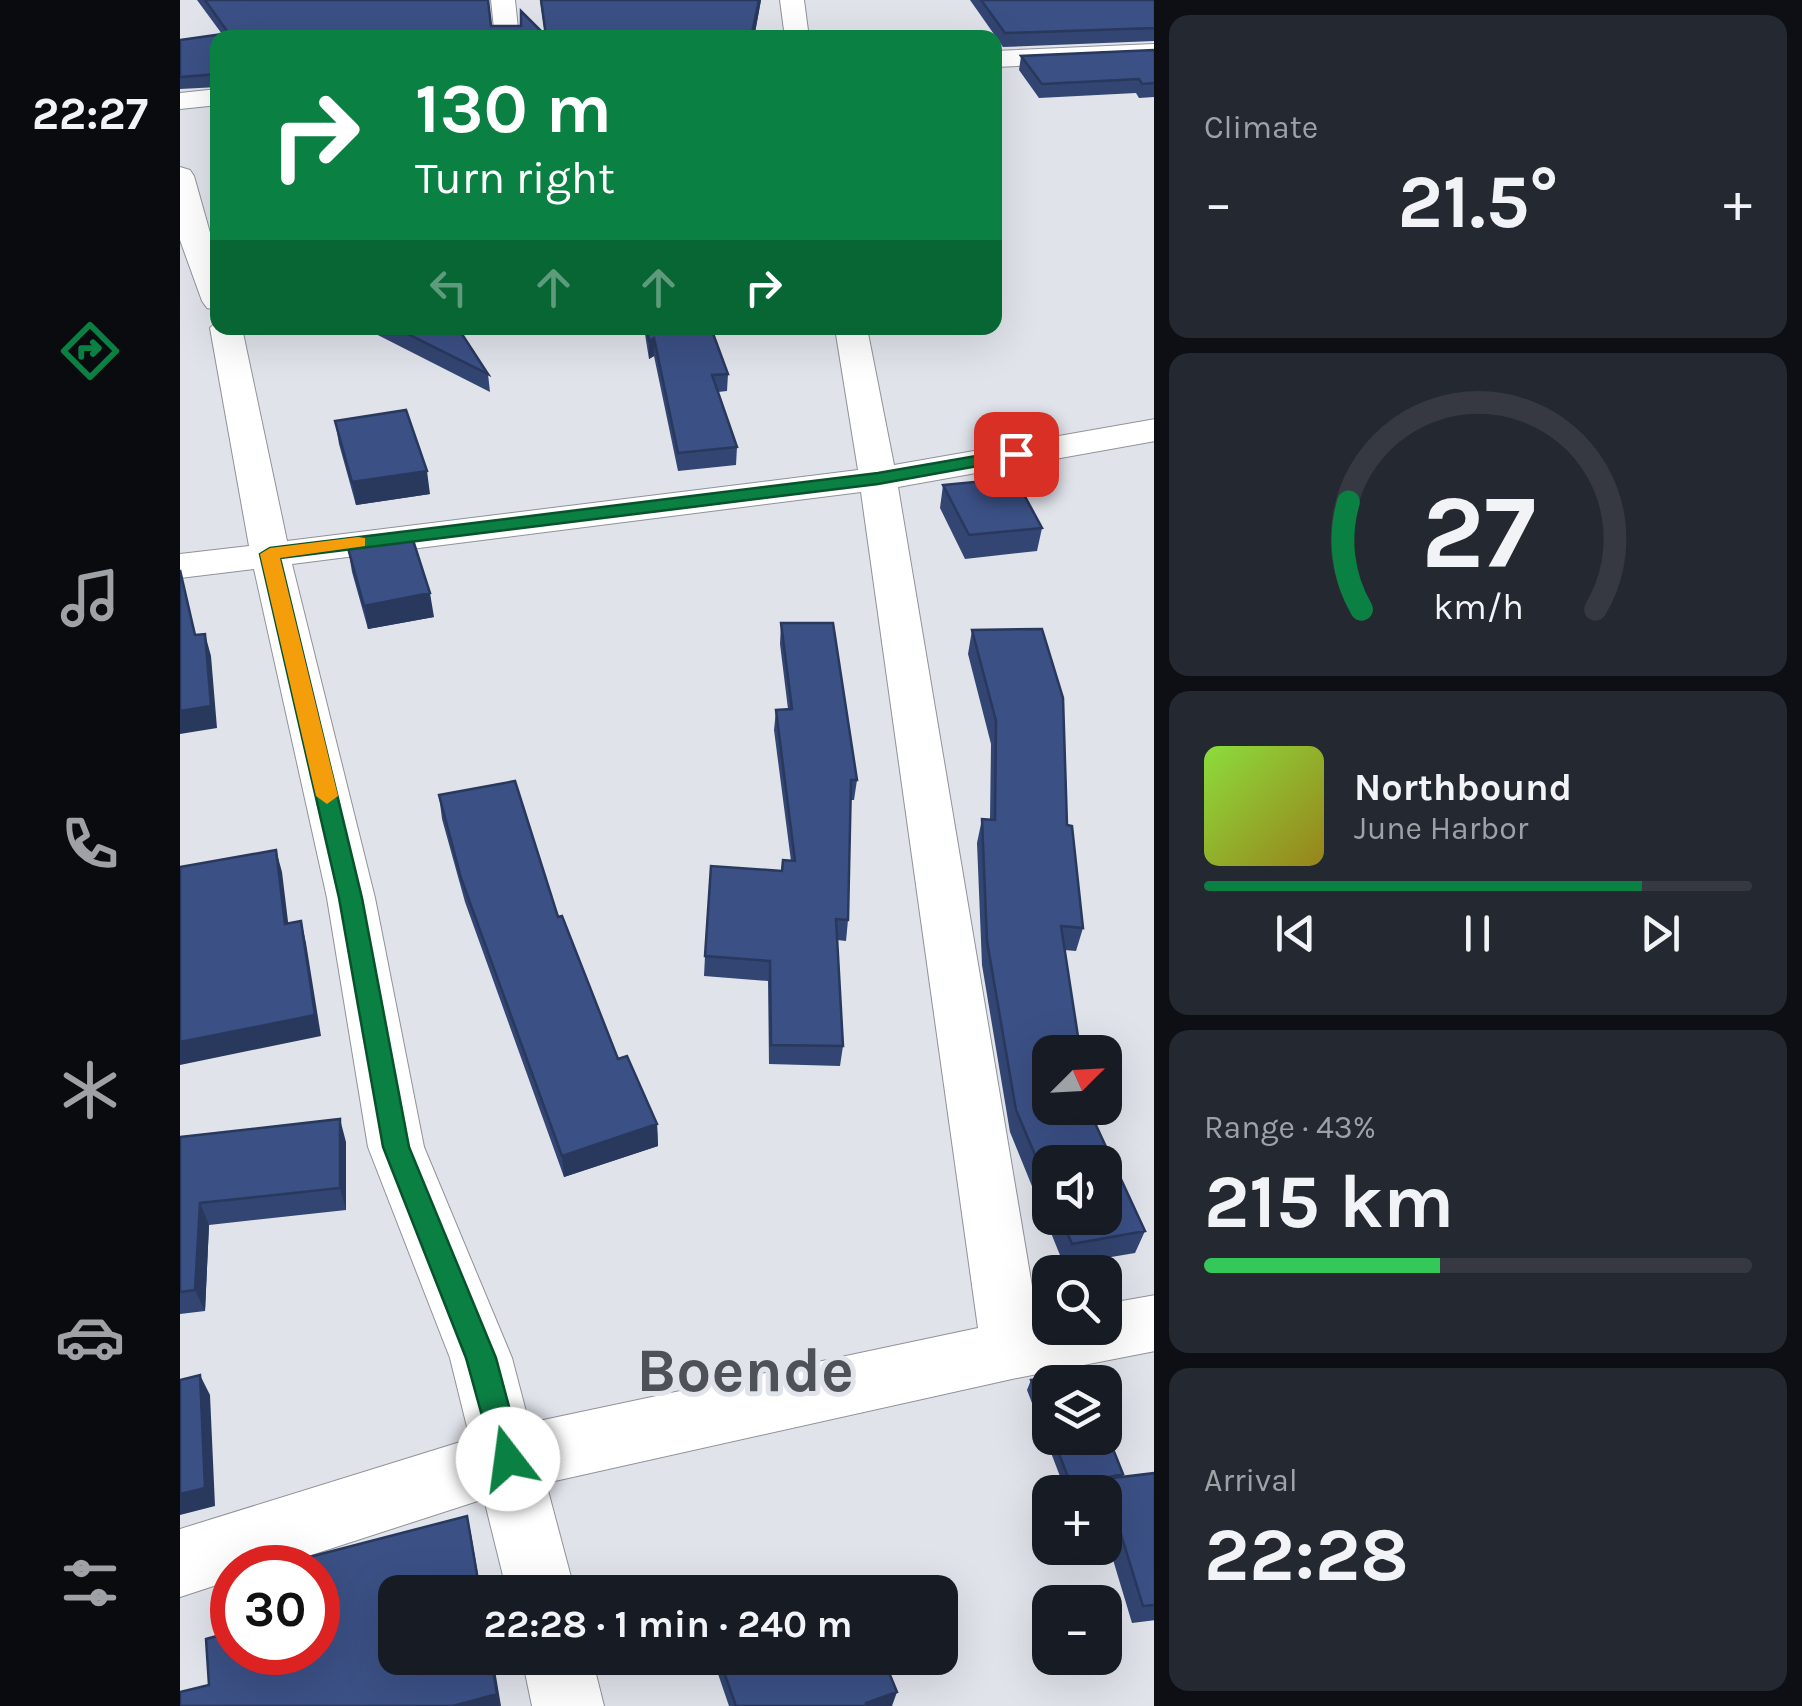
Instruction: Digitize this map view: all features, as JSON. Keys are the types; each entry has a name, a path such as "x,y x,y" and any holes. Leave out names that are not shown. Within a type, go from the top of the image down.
{"street":[{"path":"504,0 506,30"},
{"path":"792,0 796,30"},
{"path":"1002,59 1154,52"},
{"path":"180,101 210,98"},
{"path":"180,176 210,280"},
{"path":"227,335 270,554 350,898 396,1147 481,1358 537,1575"},
{"path":"852,335 878,479 1012,1350"},
{"path":"180,566 878,479 1154,430"},
{"path":"180,1563 508,1459 1154,1323"},
{"path":"560,1675 568,1706"}],"building":[{"path":"205,0 488,0 491,26 521,26 521,11 540,30 226,30"},
{"path":"541,0 759,0 753,30 545,30"},
{"path":"981,0 1154,0 1154,28 1005,33"},
{"path":"210,36 210,75 180,77 180,40"},
{"path":"1154,50 1154,83 1142,84 1139,79 1042,84 1021,56"},
{"path":"410,335 463,335 488,374"},
{"path":"648,335 714,335 728,374 712,375 737,447 678,453 654,338 649,341"},
{"path":"406,410 427,471 352,482 335,421"},
{"path":"1015,478 1042,528 969,535 943,485"},
{"path":"412,537 430,593 364,606 348,548"},
{"path":"180,570 195,635 205,634 211,706 180,711"},
{"path":"781,623 833,623 857,780 851,780 848,920 836,919 843,1046 771,1045 770,961 705,956 711,866 782,871 783,860 795,861 776,710 792,709"},
{"path":"1042,629 1063,698 1067,825 1072,826 1083,928 1061,926 1078,1035 1032,1035 1032,1125 1096,1125 1105,1145 1032,1148 1016,1110 987,941 982,819 995,820 996,721 972,630"},
{"path":"515,781 558,917 562,916 618,1059 627,1056 657,1124 562,1156 461,878 439,795"},
{"path":"276,850 285,924 301,921 315,1015 180,1042 180,867"},
{"path":"340,1119 340,1188 200,1203 195,1290 180,1292 180,1137"},
{"path":"1122,1181 1145,1231 1072,1244 1068,1235 1122,1235"},
{"path":"200,1375 205,1488 180,1494 180,1380"},
{"path":"1060,1455 1115,1455 1123,1474 1118,1475 1067,1475"},
{"path":"1154,1473 1154,1605 1143,1606 1122,1538 1122,1477"},
{"path":"467,1516 477,1575 378,1575 378,1675 494,1675 497,1694 453,1706 180,1706 180,1692 209,1685 206,1639 210,1638 210,1675 340,1675 340,1549"},
{"path":"725,1675 890,1675 897,1692 866,1703 867,1706 736,1706"}],"slow traffic":[{"path":"327,796 270,554 358,542"}],"district":[{"name":"Boende","path":"745,1369"}],"route":[{"path":"508,1459 481,1358 396,1147 350,898 270,554 878,479 1016,454"}]}
